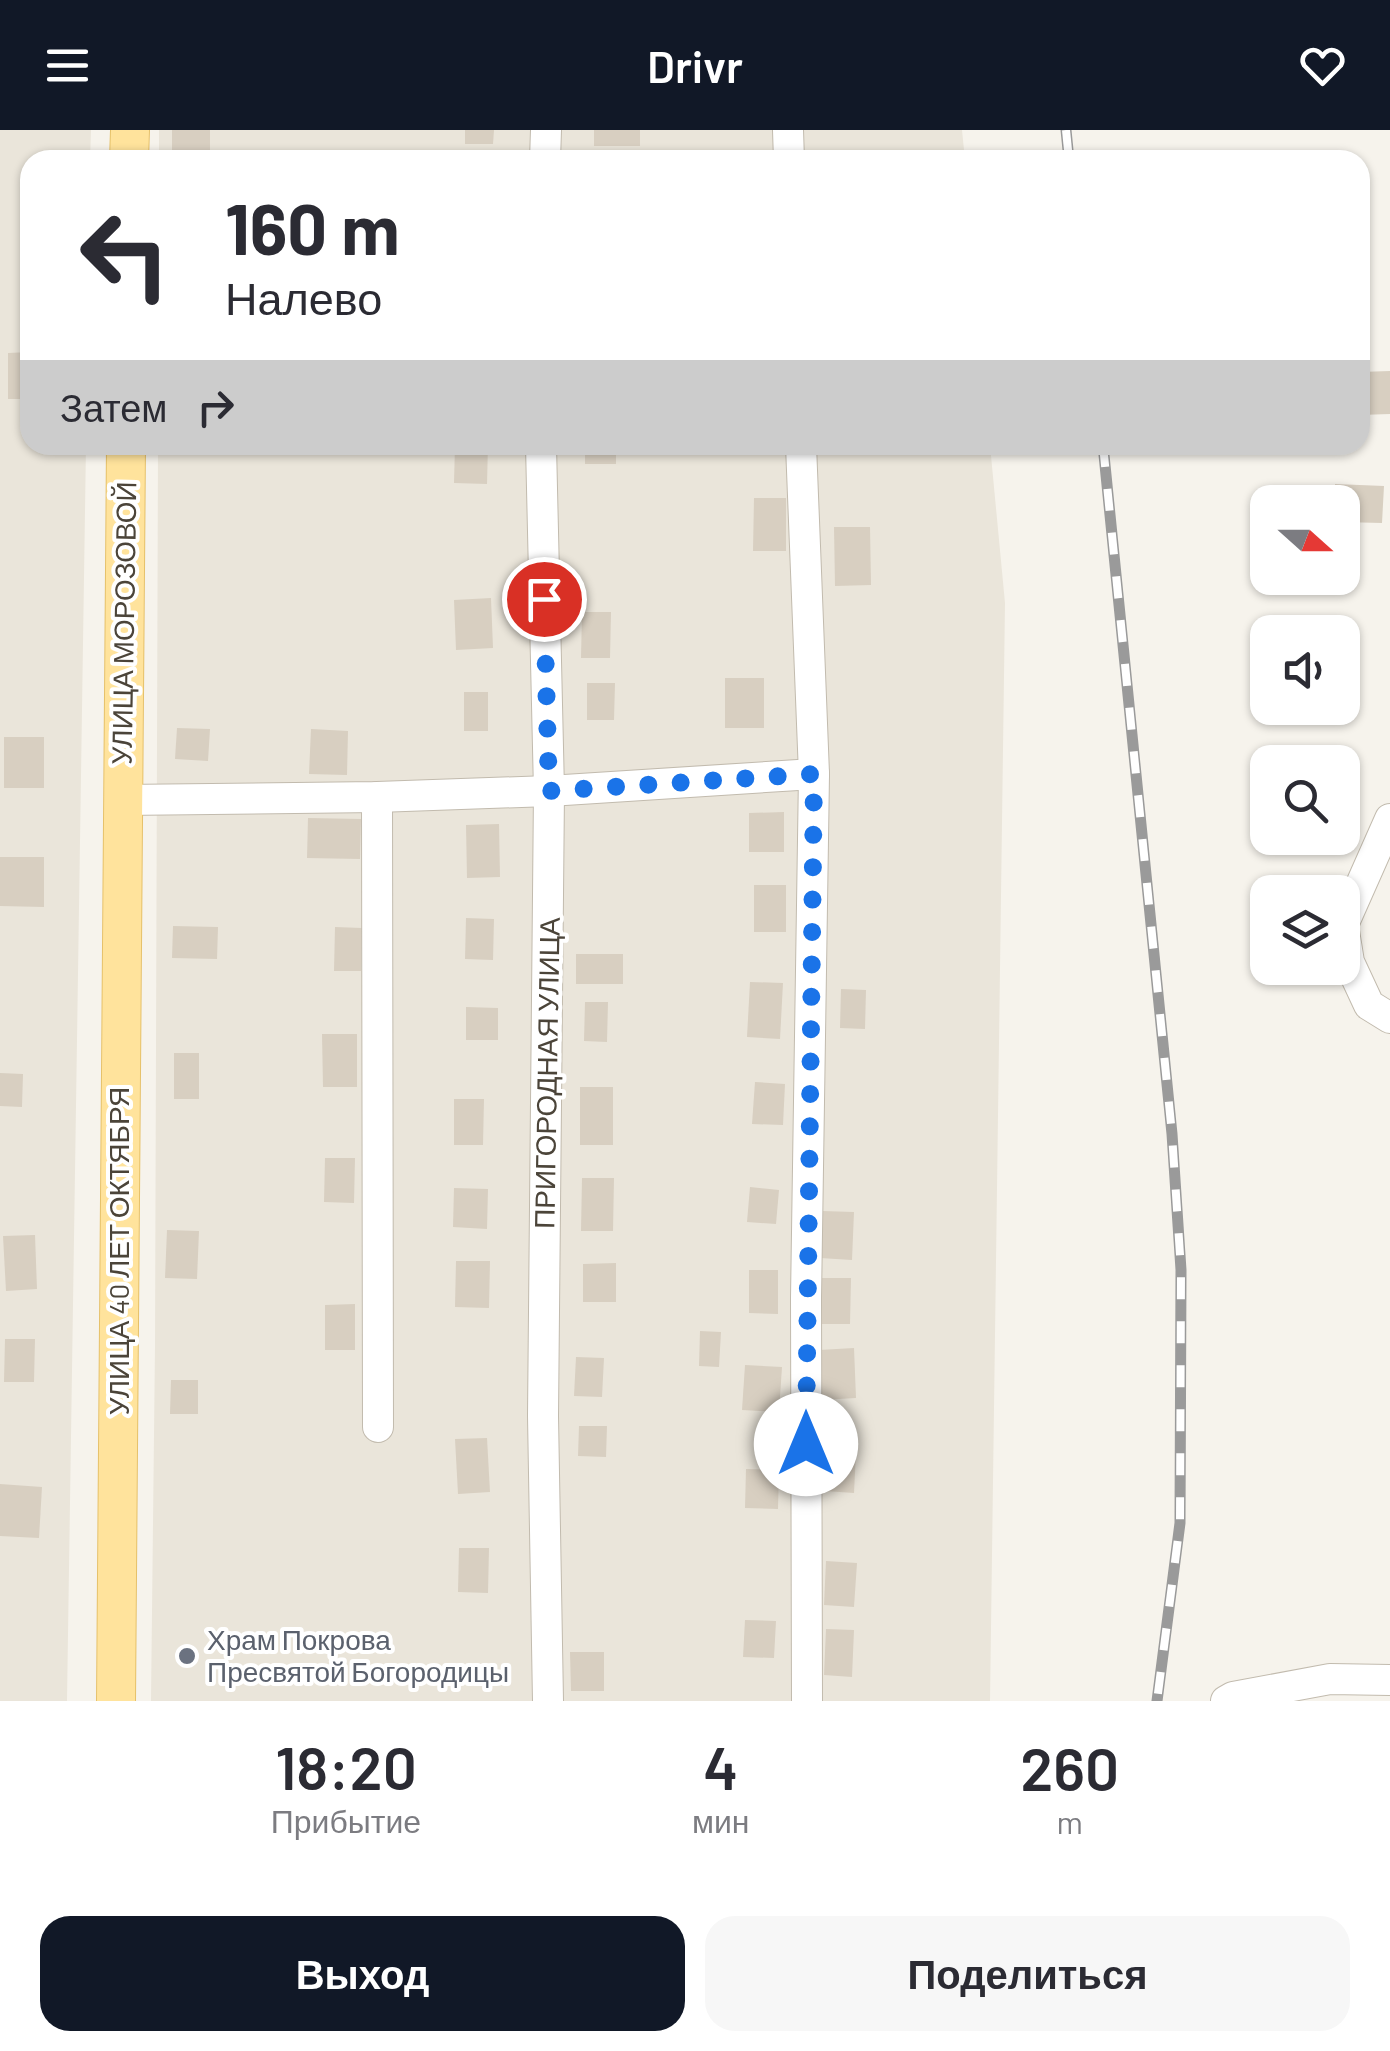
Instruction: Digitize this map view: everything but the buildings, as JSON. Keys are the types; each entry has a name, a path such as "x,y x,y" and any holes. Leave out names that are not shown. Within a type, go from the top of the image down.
{"main road":[{"name":"УЛИЦА МОРОЗОВОЙ","path":"122,800 126,455"},
{"name":"УЛИЦА 40 ЛЕТ ОКТЯБРЯ","path":"116,1701 122,800"}],"street":[{"name":"ПРИГОРОДНАЯ УЛИЦА","path":"541,455 549,791 543,1416 548,1701"},
{"path":"801,455 814,774 806,1298 807,1701"},
{"path":"122,800 549,791 814,774"},
{"path":"378,797 378,1427"},
{"path":"1390,818 1343,925 1349,962 1369,1005 1390,1018"},
{"path":"1226,1701 1330,1680 1390,1680"}],"shaded area":[{"path":"0,130 91,130 90,150 20,150 20,455 86,455 67,1701 0,1701"},
{"path":"159,130 962,130 964,150 159,150"},
{"path":"158,455 991,455 1005,603 990,1701 151,1701"}],"railway":[{"path":"1066,130 1068,150"},
{"path":"1104,455 1172,1134 1181,1270 1180,1523 1157,1701"}],"place":[{"name":"Храм Покрова Пресвятой Богородицы","path":"187,1656"}],"route":[{"path":"544,599 549,791 814,774 806,1444"}]}
